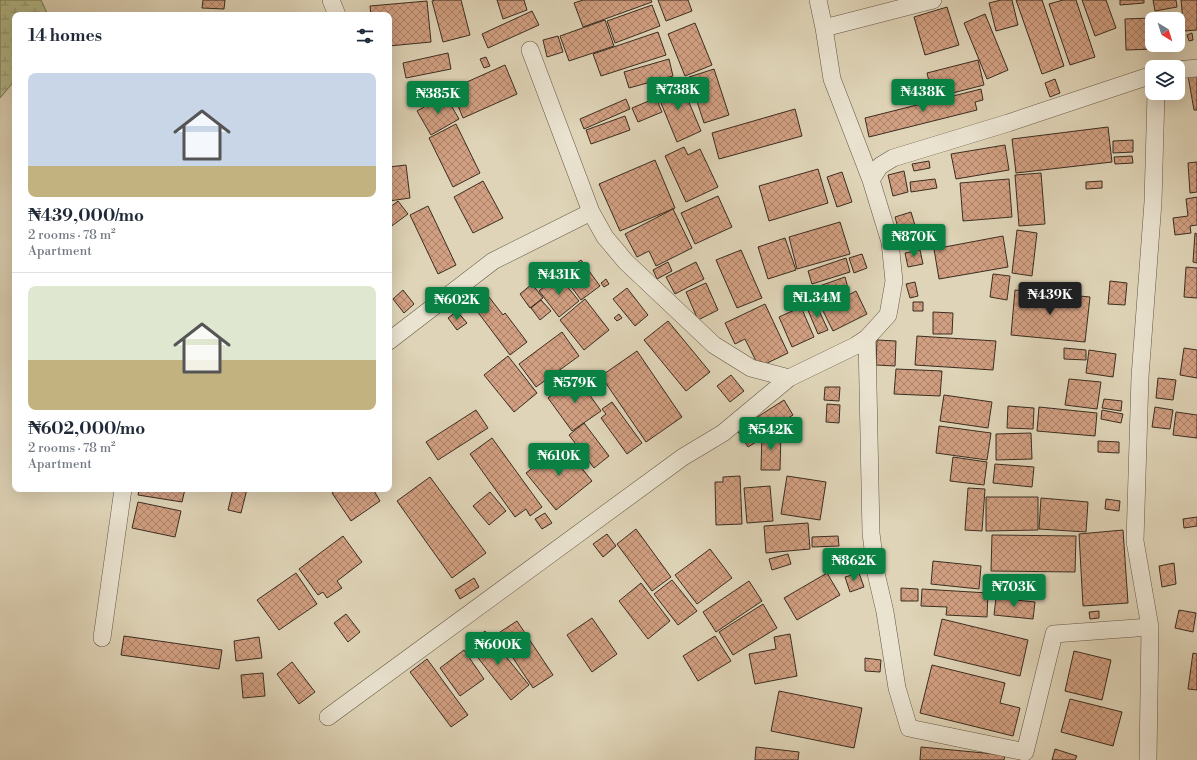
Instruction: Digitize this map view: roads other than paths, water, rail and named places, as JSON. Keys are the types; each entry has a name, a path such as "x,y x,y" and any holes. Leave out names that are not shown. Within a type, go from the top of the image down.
{"street":[{"path":"331,0 336,12"},
{"path":"328,717 683,457 723,433 789,378 855,346 867,338 888,315 894,281 890,242 871,180 832,79 818,0"},
{"path":"824,28 933,0"},
{"path":"530,50 591,212 605,238 626,262 714,345 751,368 789,378"},
{"path":"1185,69 1197,68"},
{"path":"871,180 880,166 893,158 1008,123 1145,77"},
{"path":"1148,760 1150,627 1136,541 1140,377 1154,202 1156,100"},
{"path":"392,339 493,261 591,212"},
{"path":"867,338 871,533 876,573 885,612 897,688 909,728 1025,752 1054,634 1150,627"},
{"path":"102,638 123,492"}]}
